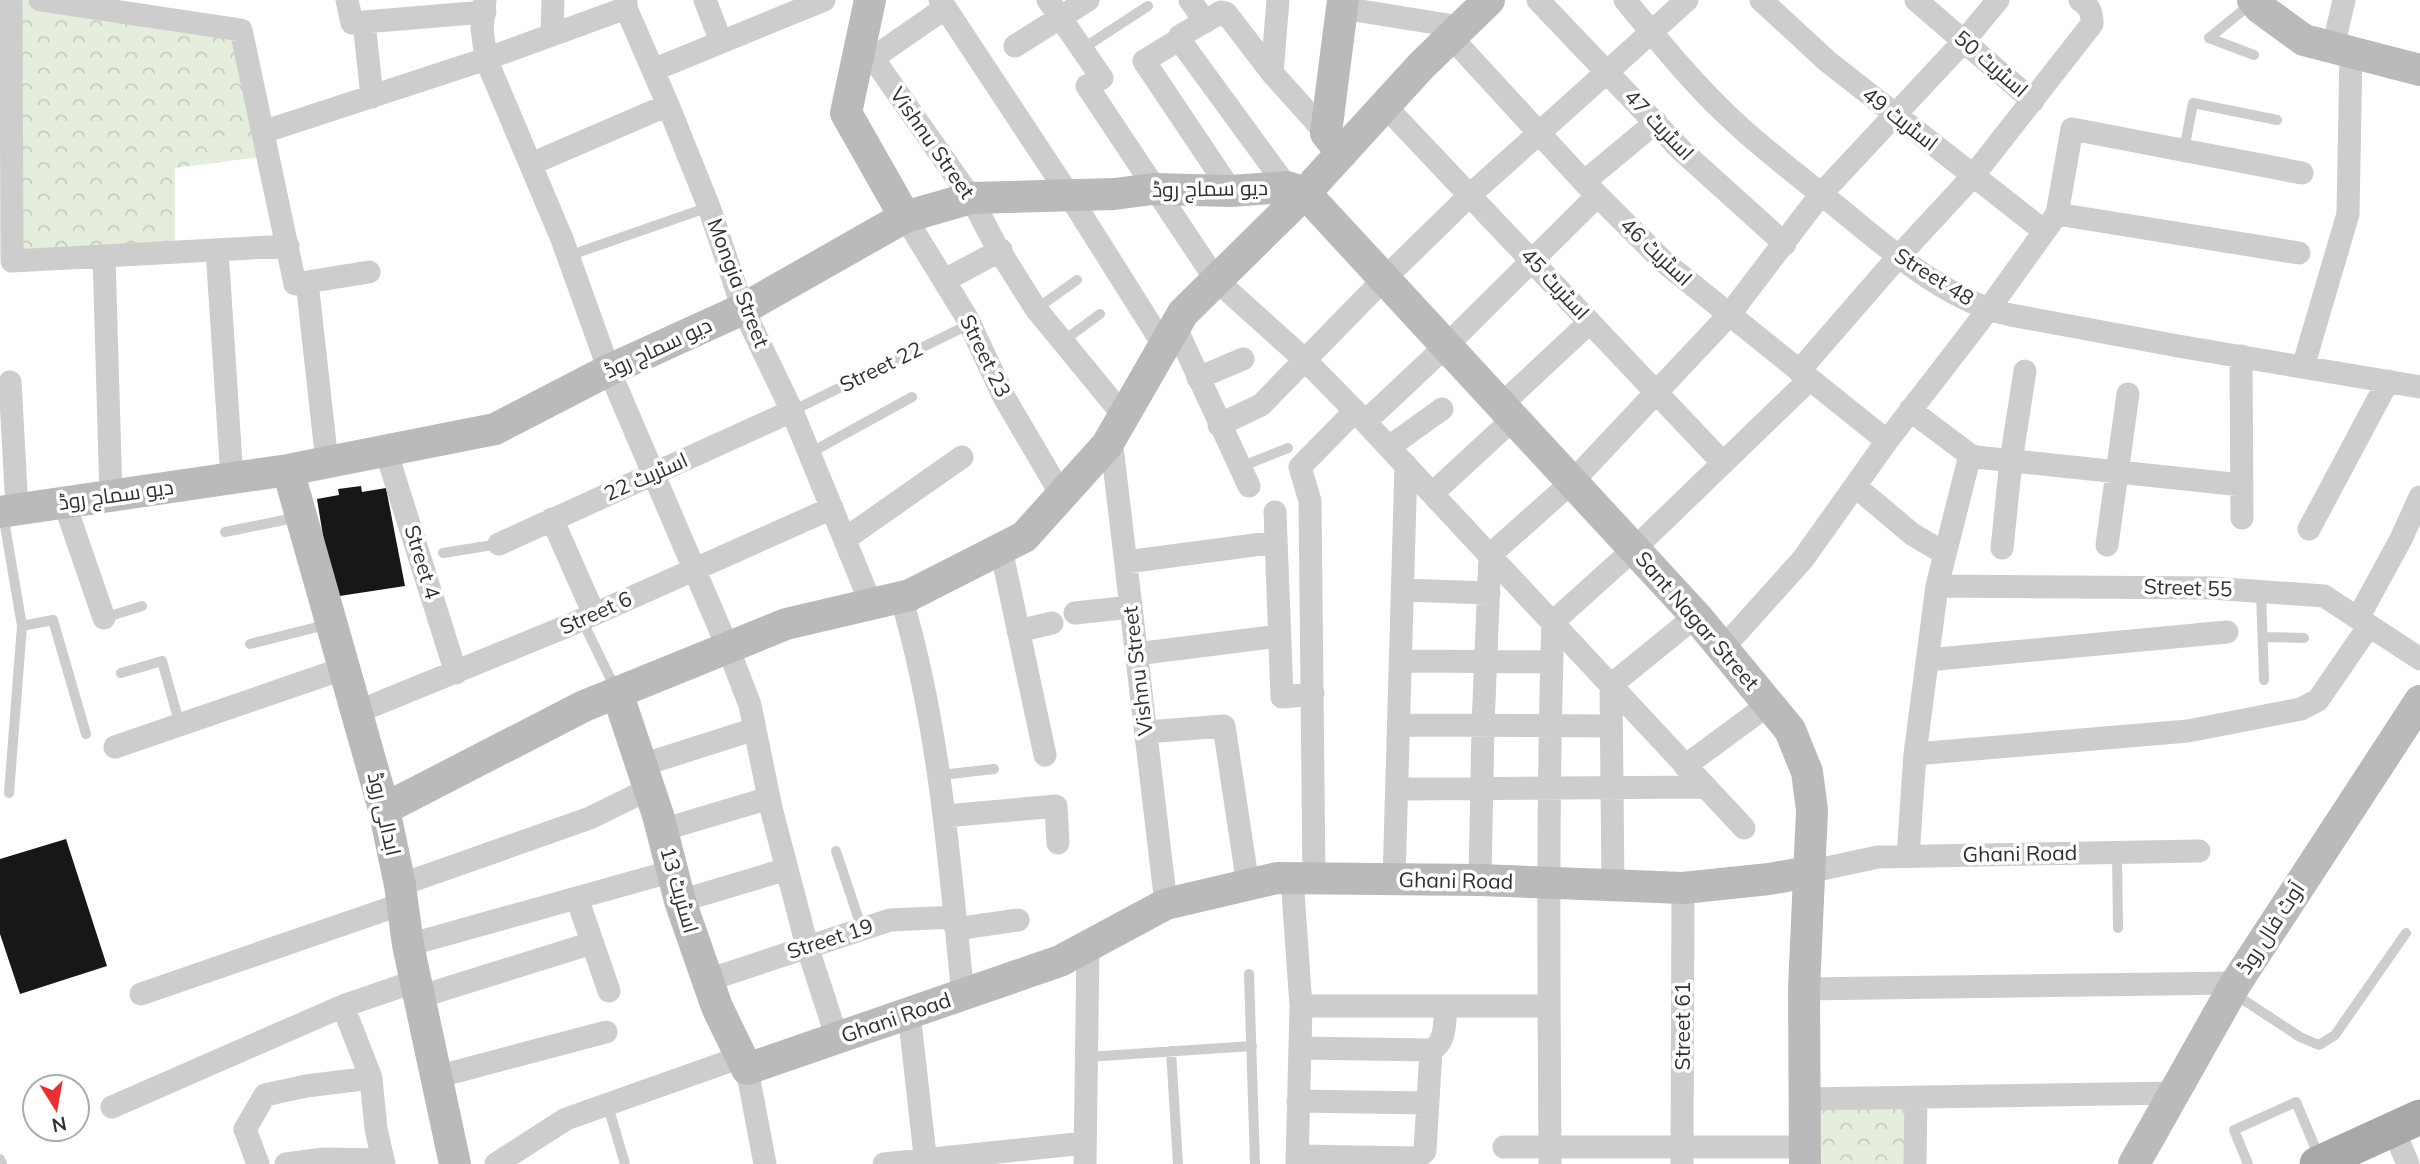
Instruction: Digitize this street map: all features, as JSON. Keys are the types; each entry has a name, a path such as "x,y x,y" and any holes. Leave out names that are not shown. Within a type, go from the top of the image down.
{"main road":[{"path":"2319,1163 2420,1118"},
{"path":"2358,1164 2409,1149"}],"street":[{"path":"11,0 6,50 6,118 12,261 288,246"},
{"path":"40,0 241,30 295,284 369,272"},
{"path":"347,0 358,23 372,97"},
{"path":"552,0 552,35"},
{"path":"705,0 721,42"},
{"path":"653,70 721,42 784,7 824,0"},
{"path":"870,0 867,50 846,113 905,217"},
{"path":"1015,46 1054,9 1088,0"},
{"path":"1190,0 1205,22"},
{"path":"1272,73 1278,0"},
{"path":"384,809 584,706 786,624 909,595 1024,537 1062,496 1117,427 1183,313 1296,190 1334,143 1385,106 1455,31 1489,0"},
{"name":"اسٹریٹ 47","path":"1538,0 1682,151 1785,244"},
{"name":"Street 48","path":"1625,0 1673,60 1728,117 1898,257 1966,300 1988,310 2420,387"},
{"path":"1219,425 1261,405 1470,195 1688,0"},
{"name":"اسٹریٹ 49","path":"1761,0 1827,61 1973,176 2050,223"},
{"name":"اسٹریٹ 50","path":"1916,0 2033,101"},
{"path":"1480,880 1490,555 1572,482 1729,316 1821,194 1964,41 1998,0"},
{"path":"1550,1155 1548,789 1553,622 1723,463 1804,375 1898,257 1973,176 2092,24 2089,6 2080,0"},
{"path":"2304,367 2348,215 2342,50 2344,0"},
{"path":"2254,1 2304,40 2420,70"},
{"path":"263,132 486,59 626,4"},
{"name":"Mongia Street","path":"626,4 709,207 743,309 792,411 845,539 916,645 941,775 963,995"},
{"path":"867,50 943,4 1069,195 1198,378 1244,477"},
{"path":"1334,143 1343,4 1455,31"},
{"path":"358,23 485,6 482,29 486,59 568,256 608,370 750,705 769,798 807,946 837,1038"},
{"path":"1054,9 1102,78 1087,86 1216,280 1305,360 1389,447 1744,828"},
{"path":"1231,191 1144,61 1221,12 1226,13 1272,73 1334,143"},
{"name":"اسٹریٹ 46","path":"1455,31 1540,134 1590,189 1664,262 1887,441"},
{"path":"1180,39 1296,190"},
{"name":"Vishnu Street","path":"867,50 971,198 1036,309 1063,341 1117,427 1126,562 1166,904"},
{"path":"531,164 668,104"},
{"name":"اسٹریٹ 45","path":"1385,106 1723,463"},
{"path":"1432,1051 1425,1151 1418,1158 1297,1160 1303,878 1313,694 1310,502 1300,467 1446,346 1533,261 1590,189 1656,122"},
{"path":"1723,648 1803,559 1887,441 1988,310 2050,223 2072,129 2302,173"},
{"name":"دیو سماج روڈ","path":"6,511 288,470 495,429 608,370 743,309 905,217 971,198 1114,194 1153,189 1296,190"},
{"name":"Sant Nagar Street","path":"1296,190 1384,279 1696,616 1790,730 1807,772 1812,810 1804,989 1805,1155"},
{"name":"Street 23","path":"905,217 946,279 1004,397 1062,496"},
{"path":"2050,223 2299,253"},
{"path":"217,250 232,478"},
{"path":"946,279 1001,250"},
{"path":"104,256 111,496"},
{"path":"307,282 327,463"},
{"path":"1433,493 1590,322"},
{"path":"2241,356 2242,518"},
{"path":"1198,378 1243,359"},
{"path":"2002,548 2011,461 2025,371"},
{"path":"2309,529 2388,381"},
{"path":"6,511 10,382"},
{"path":"2107,545 2128,394"},
{"path":"1389,447 1442,409"},
{"path":"1910,410 1970,455 2242,485"},
{"name":"اسٹریٹ 22","path":"499,544 792,411"},
{"name":"Street 4","path":"386,450 456,673"},
{"path":"1908,856 1915,754 1937,586 1970,455"},
{"path":"845,539 962,457"},
{"path":"1394,880 1399,789 1406,465"},
{"name":"ابدالی روڈ","path":"288,470 384,809 408,946 454,1164"},
{"path":"1855,486 1912,534 1944,553"},
{"path":"1915,754 2188,731 2301,709 2318,700 2364,622 2420,497"},
{"path":"64,502 104,618"},
{"name":"Street 6","path":"357,712 588,617 832,508"},
{"path":"1275,512 1282,697 1313,694"},
{"path":"552,519 588,617"},
{"path":"1126,562 1276,542"},
{"path":"1001,549 1045,755"},
{"name":"Street 55","path":"1937,586 2211,588 2324,596 2420,659"},
{"path":"1404,590 1489,593"},
{"path":"1075,613 1131,607"},
{"path":"1611,685 1696,616"},
{"path":"1018,631 1052,623"},
{"path":"1927,660 2227,632"},
{"path":"1136,654 1279,636"},
{"path":"1401,661 1552,662"},
{"path":"115,747 345,668"},
{"path":"1611,685 1613,886"},
{"name":"اسٹریٹ 13","path":"617,692 662,830 680,901 717,1007 744,1063 765,1164"},
{"name":"آوٹ فال روڈ","path":"2134,1164 2233,987 2420,701"},
{"path":"1685,766 1769,704"},
{"path":"1400,725 1611,726"},
{"path":"1146,732 1224,726 1248,884"},
{"path":"141,994 401,895 590,818 645,777 755,729"},
{"path":"1399,789 1705,787"},
{"path":"662,830 769,798"},
{"path":"945,816 1056,806 1058,843"},
{"name":"Ghani Road","path":"744,1063 837,1038 1060,961 1166,904 1277,878 1480,880 1683,888 1769,879 1878,857 2199,851"},
{"path":"680,901 787,869"},
{"path":"408,946 673,871"},
{"name":"Street 61","path":"1682,1155 1683,888"},
{"path":"577,898 609,991"},
{"name":"Street 19","path":"708,980 890,920 956,923 1018,920"},
{"path":"112,1107 342,1006 593,943"},
{"path":"884,1164 1085,1153 1088,946"},
{"path":"1804,989 2233,987"},
{"path":"286,1164 323,1159 384,1162 376,1129 371,1078 342,1006"},
{"path":"1301,1006 1549,1006"},
{"path":"1300,1048 1432,1051 1443,1038 1446,1006"},
{"path":"909,1013 926,1161"},
{"path":"436,1077 606,1032"},
{"path":"496,1164 566,1119 607,1103 744,1063"},
{"path":"258,1164 245,1129 265,1095 306,1086 371,1078"},
{"path":"1804,1099 2174,1093"},
{"path":"1915,1164 1916,1097"},
{"path":"1298,1101 1427,1103"},
{"path":"1504,1147 1550,1155 1805,1155"}],"lane":[{"path":"2254,1 2209,38 2254,55"},
{"path":"1082,49 1148,6"},
{"path":"2184,150 2193,103 2277,120"},
{"path":"568,256 709,207"},
{"path":"1036,309 1077,280"},
{"path":"1063,341 1100,314"},
{"name":"Street 22","path":"792,411 970,324"},
{"path":"810,453 912,397"},
{"path":"1244,477 1289,448"},
{"path":"6,511 22,626 9,793"},
{"path":"225,533 302,517"},
{"path":"443,553 499,544"},
{"path":"2261,592 2264,680"},
{"path":"104,618 142,606"},
{"name":"اسٹریٹ 13","path":"588,617 617,692"},
{"path":"22,626 54,620 86,734"},
{"path":"250,644 332,624"},
{"path":"2263,637 2304,638"},
{"path":"121,673 162,661 180,724"},
{"path":"941,775 994,769"},
{"path":"836,852 862,929"},
{"path":"2117,852 2118,928"},
{"path":"2233,987 2300,1037 2319,1045 2335,1035 2406,933"},
{"path":"1250,974 1255,1164"},
{"path":"1087,1057 1252,1046"},
{"path":"1171,1051 1178,1164"},
{"path":"2248,1164 2234,1130 2296,1102 2319,1163"},
{"path":"607,1103 625,1164"}],"green space":[{"path":"11,0 40,0 241,30 268,156 175,168 175,252 12,261"},
{"path":"1916,1097 1915,1164 1805,1164 1804,1099"}],"building":[{"path":"361,486 362,492 386,488 405,586 333,597 317,499 339,495 338,489"},
{"path":"66,839 107,966 20,994 0,934 0,859"}]}
